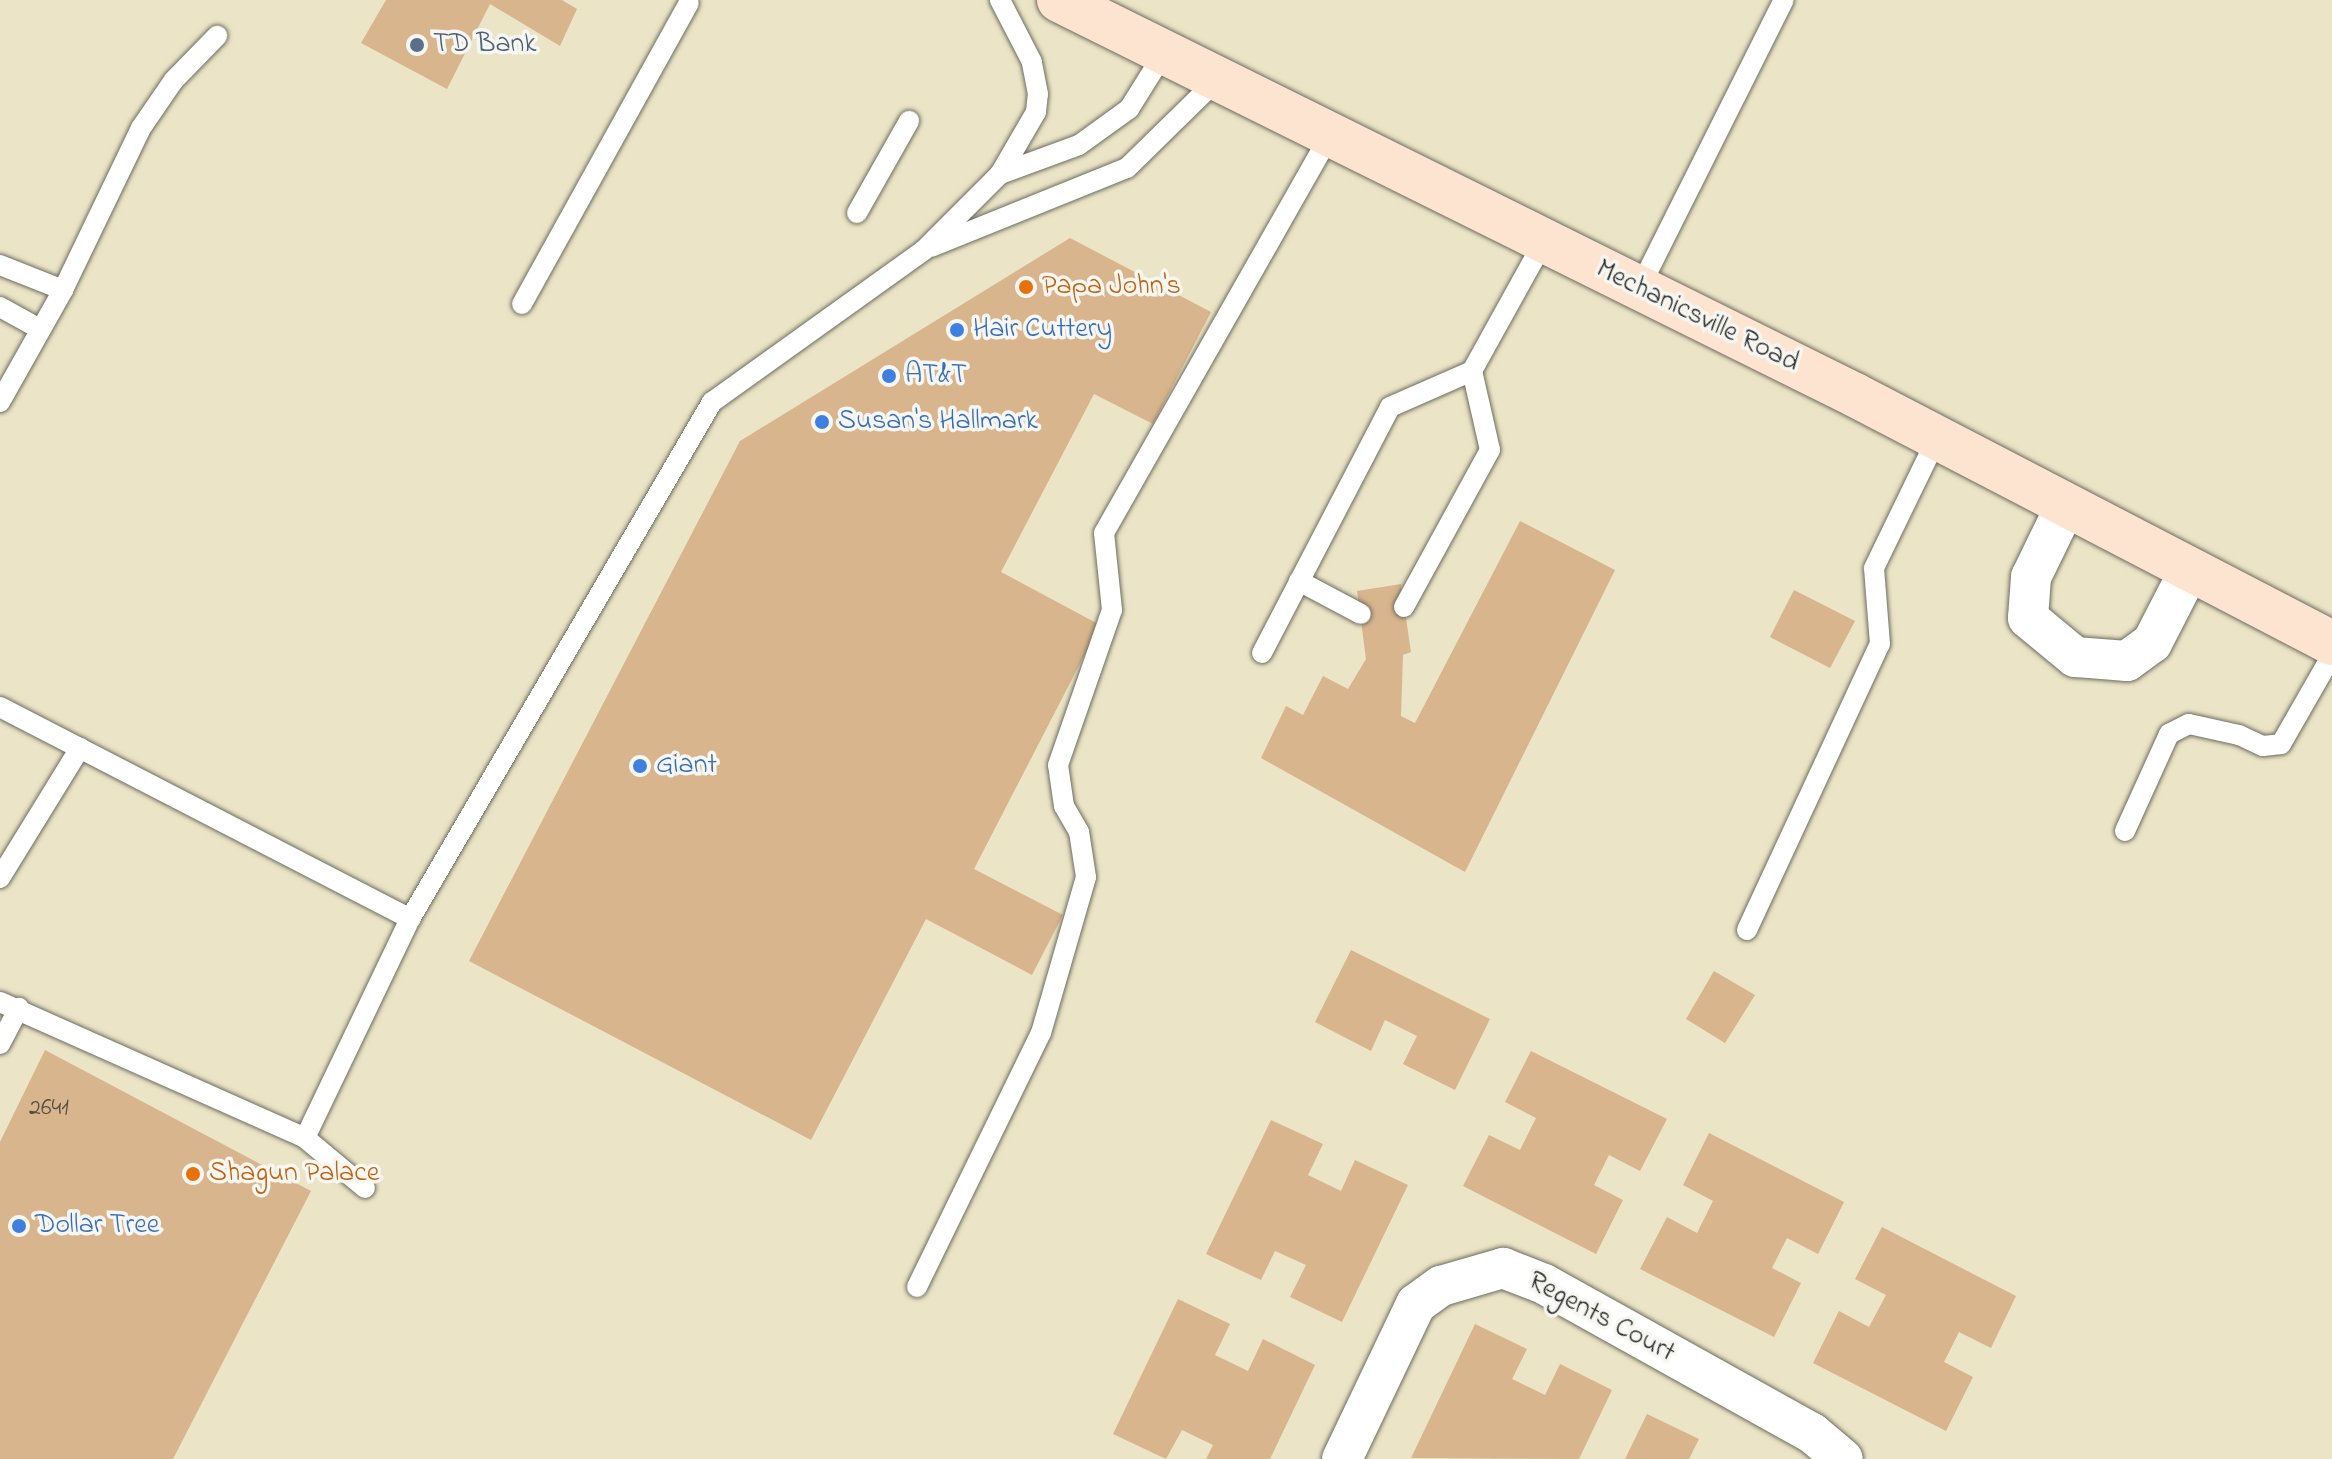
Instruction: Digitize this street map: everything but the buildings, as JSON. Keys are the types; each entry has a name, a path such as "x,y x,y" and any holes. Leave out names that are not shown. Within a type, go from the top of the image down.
{"street":[{"name":"Mechanicsville Road","path":"1059,0 1937,438 2332,643"},
{"path":"2066,505 2031,577 2028,618 2075,657 2127,661 2152,643 2190,569"},
{"name":"Regents Court","path":"1342,1459 1416,1304 1441,1286 1503,1268 1544,1284 1812,1433 1843,1459"}],"lane":[{"path":"305,1138 410,919 712,402 924,250 1000,174 1036,112 1038,94 1028,50 1000,0"},
{"path":"1639,289 1784,0"},
{"path":"522,304 689,3"},
{"path":"0,402 63,290 141,128 174,80 217,36"},
{"path":"1000,174 1079,145 1129,109 1164,53"},
{"path":"924,250 1127,168 1218,79"},
{"path":"857,213 909,121"},
{"path":"917,1287 1041,1033 1086,877 1058,765 1112,610 1104,533 1330,135"},
{"path":"1262,653 1390,407 1472,371 1544,241"},
{"path":"0,265 63,290"},
{"path":"0,307 40,329"},
{"path":"1404,607 1490,450 1472,371"},
{"path":"1747,930 1880,644 1874,568 1937,438"},
{"path":"1299,581 1361,614"},
{"path":"2125,831 2169,734 2189,724 2263,746 2281,744 2332,655"},
{"path":"0,707 410,919"},
{"path":"0,878 80,748"},
{"path":"0,1044 9,1005 305,1138 365,1188"}],"place":[{"name":"TD Bank","path":"417,45"},
{"name":"Papa John's","path":"1026,287"},
{"name":"Hair Cuttery","path":"957,330"},
{"name":"AT&T","path":"889,376"},
{"name":"Susan's Hallmark","path":"822,422"},
{"name":"Giant","path":"640,766"},
{"name":"Shagun Palace","path":"193,1174"},
{"name":"Dollar Tree","path":"19,1226"}]}
